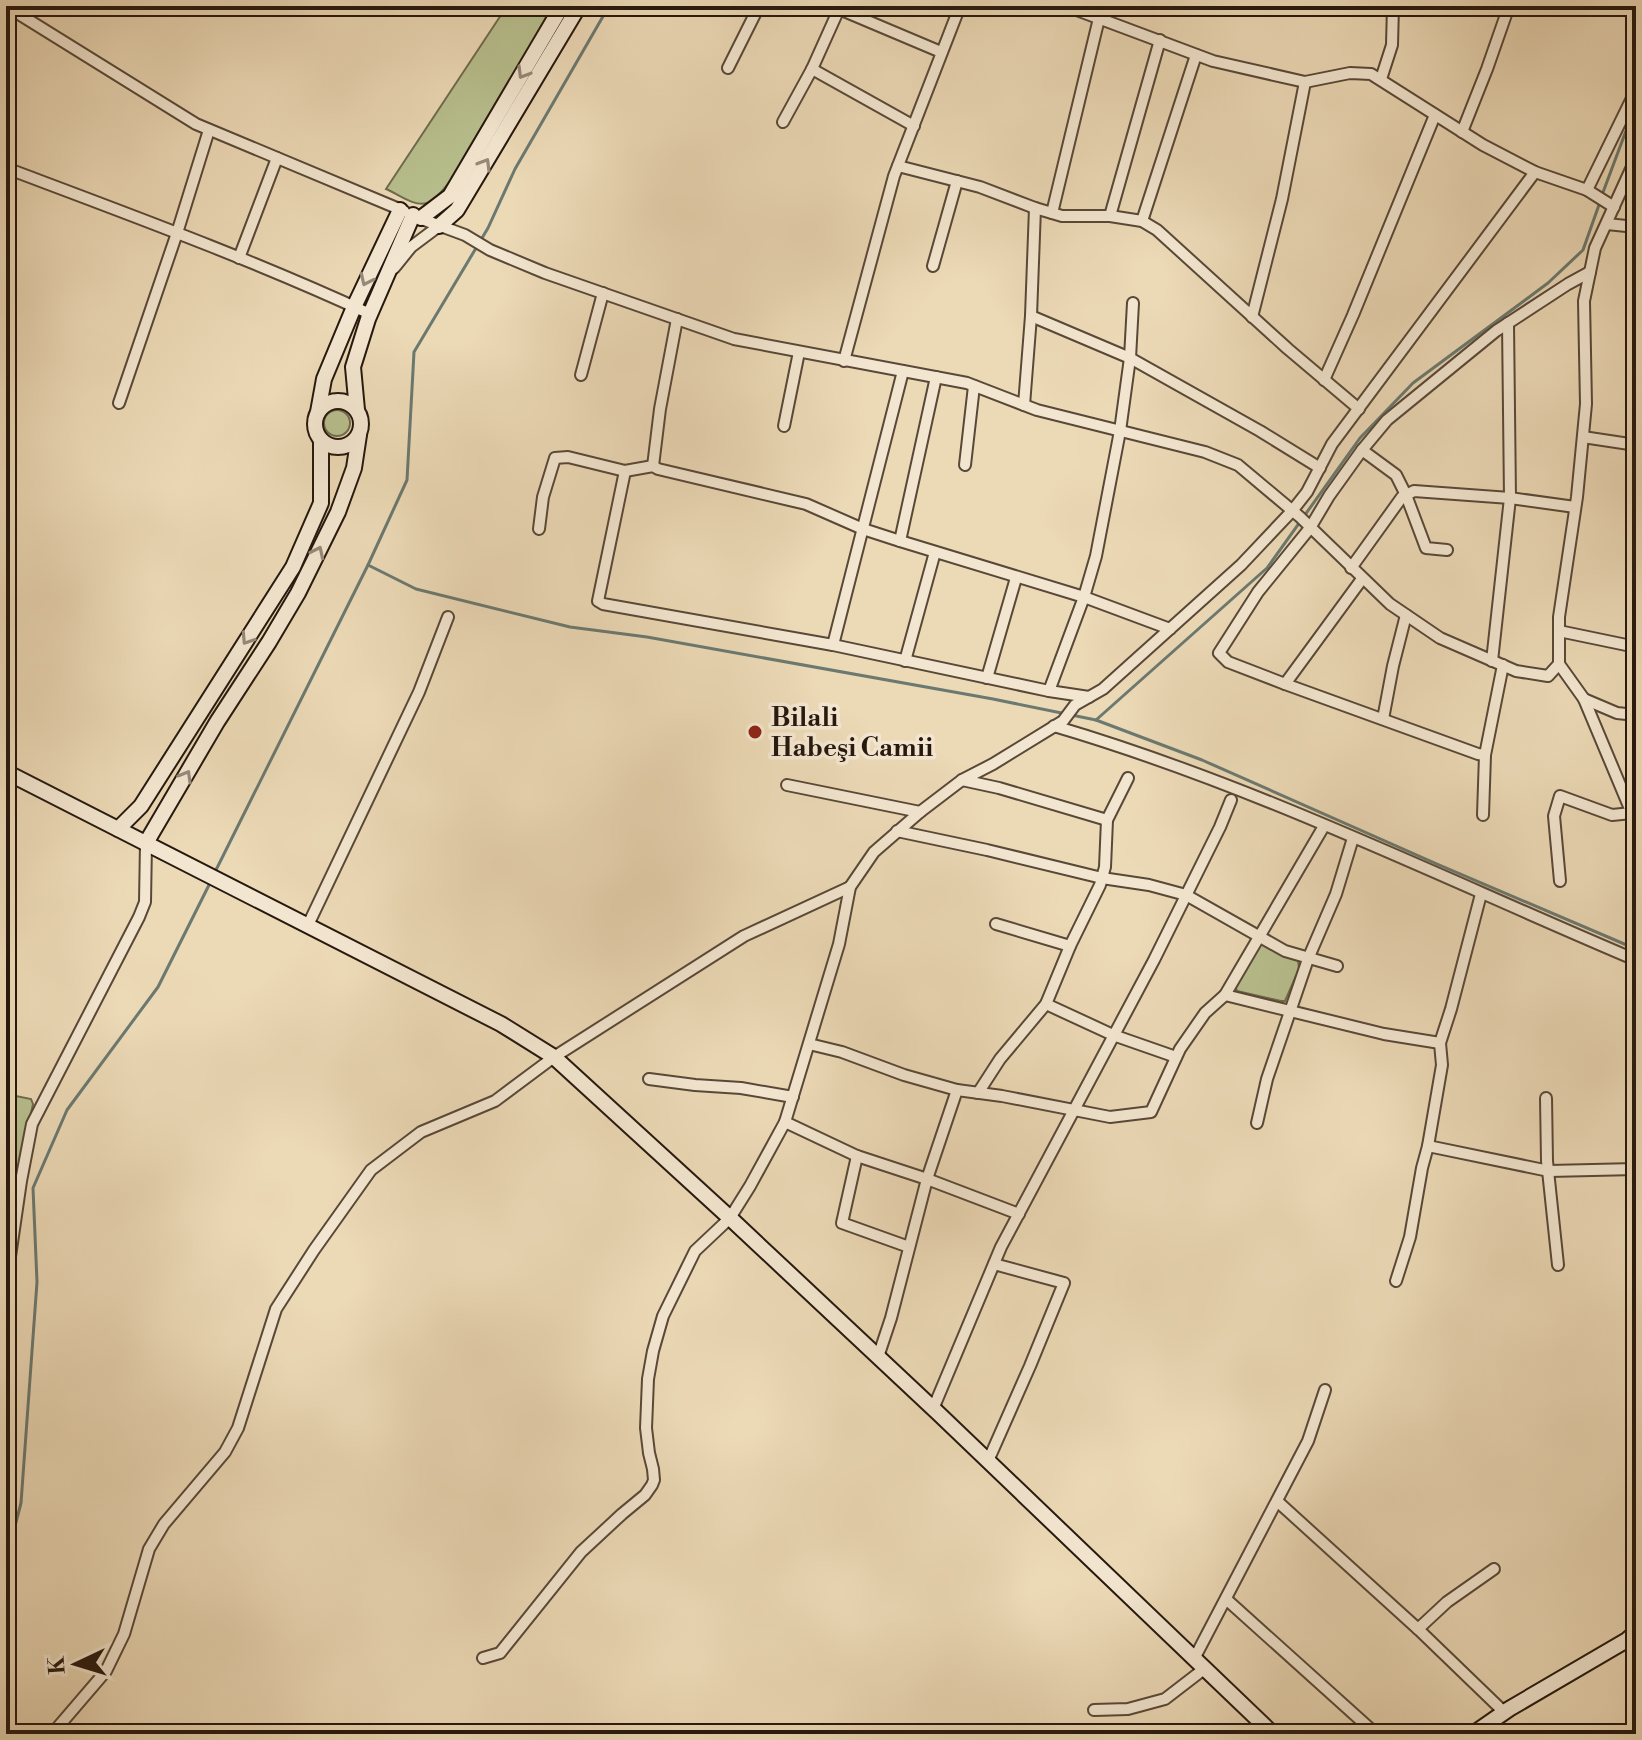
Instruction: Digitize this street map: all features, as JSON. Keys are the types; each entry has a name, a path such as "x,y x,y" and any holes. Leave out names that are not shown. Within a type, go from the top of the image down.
{"street":[{"path":"6,6 196,124 465,235 490,250 603,293 734,339 974,386 1037,410 1205,452 1238,465 1302,520 1390,604 1440,638 1516,671 1548,676 1559,664"},
{"path":"359,435 343,447 330,446 321,440 315,430 324,379 354,307 411,214 450,196 562,6"},
{"path":"387,275 411,247 457,210 579,6"},
{"path":"728,68 759,6"},
{"path":"844,361 898,166 960,6"},
{"path":"1066,6 1100,12 1213,61 1305,82 1350,73 1371,74 1483,145 1535,172 1590,192 1613,206"},
{"path":"1381,79 1392,45 1393,6"},
{"path":"1462,132 1509,6"},
{"path":"783,122 812,69 835,8 941,52"},
{"path":"1052,213 1100,12"},
{"path":"1110,216 1160,40"},
{"path":"1142,221 1196,55"},
{"path":"812,69 914,126"},
{"path":"1252,317 1282,199 1305,82"},
{"path":"1590,192 1636,90"},
{"path":"1324,380 1435,115"},
{"path":"119,403 209,130"},
{"path":"239,258 277,158"},
{"path":"1634,818 1584,699 1559,664 1559,617 1586,404 1584,301 1595,248 1636,158"},
{"path":"898,166 980,187 1062,216 1110,216 1142,221 1157,230 1359,409"},
{"path":"6,168 302,283 370,314"},
{"path":"1485,755 1285,684 1228,662 1219,653 1302,520 1307,492 1332,444 1535,172"},
{"path":"933,266 957,181"},
{"path":"1024,405 1035,208"},
{"path":"6,1284 32,1124 139,917 145,902 146,843 298,593 338,512 354,468 361,422 353,367 370,314 411,214"},
{"path":"1607,224 1636,227"},
{"path":"483,1658 500,1653 581,1552 645,1495 652,1485 653,1469 646,1428 648,1379 663,1316 695,1251 730,1218 785,1122 839,944 850,887 874,852 962,780 1058,724 1075,705 1103,689 1241,565 1329,496 1387,420 1496,331 1590,272"},
{"path":"581,375 603,293"},
{"path":"1049,691 1096,556 1120,431 1130,358 1133,303"},
{"path":"1031,316 1130,358 1320,468"},
{"path":"653,466 677,319"},
{"path":"1483,815 1485,755 1498,663 1510,498 1508,323"},
{"path":"784,426 799,352"},
{"path":"833,645 903,371"},
{"path":"900,541 936,377"},
{"path":"965,465 974,386"},
{"path":"318,412 327,404 340,401 357,410"},
{"path":"1583,437 1636,445"},
{"path":"118,829 141,806 293,567 321,503 321,440"},
{"path":"1362,450 1396,475 1426,548 1447,550"},
{"path":"539,529 543,497 555,458 568,457 625,471 653,466 806,504 863,529 1084,597 1170,629"},
{"path":"625,471 598,601 603,604 833,645 1089,697"},
{"path":"1351,568 1402,497 1414,491 1510,498 1575,507"},
{"path":"905,661 935,552"},
{"path":"987,678 1016,578"},
{"path":"1285,684 1362,579"},
{"path":"1383,719 1406,615"},
{"path":"308,925 419,692 448,617"},
{"path":"1559,631 1636,647"},
{"path":"1584,699 1617,713 1636,715"},
{"path":"1058,724 1219,782 1636,960"},
{"path":"6,772 501,1024 554,1057 878,1357 1273,1734"},
{"path":"978,1093 1000,1059 1046,1004 1102,878 1107,820 1128,778"},
{"path":"962,780 1107,820"},
{"path":"787,785 920,812"},
{"path":"1560,881 1554,816 1560,796 1612,815 1634,818"},
{"path":"933,1409 1001,1247 1186,895 1231,800"},
{"path":"809,1044 957,1090 1110,1117 1151,1112 1180,1049 1205,1013 1225,995 1324,826"},
{"path":"897,831 1186,895 1285,951 1337,966"},
{"path":"1257,1123 1267,1079 1308,959 1336,894 1353,838"},
{"path":"52,1734 106,1671 124,1634 149,1549 164,1524 225,1452 238,1428 276,1309 371,1170 421,1132 495,1101 554,1057 744,936 850,887"},
{"path":"1396,1281 1410,1237 1428,1146 1442,1065 1440,1043 1481,894"},
{"path":"996,924 1070,946"},
{"path":"1225,995 1384,1034 1440,1043"},
{"path":"1046,1004 1113,1035 1176,1057"},
{"path":"649,1079 741,1088 793,1097"},
{"path":"878,1357 927,1179 957,1090"},
{"path":"1546,1098 1558,1265"},
{"path":"785,1122 857,1156 1019,1214"},
{"path":"1428,1146 1549,1171 1636,1169"},
{"path":"857,1156 842,1223 909,1247"},
{"path":"988,1461 1064,1283 994,1264"},
{"path":"1094,1710 1128,1709 1165,1699 1199,1664 1226,1599 1308,1441 1325,1390"},
{"path":"1277,1501 1504,1712"},
{"path":"1418,1629 1447,1602 1494,1569"},
{"path":"1226,1599 1376,1734"},
{"path":"1473,1734 1636,1632"}],"green space":[{"path":"507,6 556,6 475,146 440,194 427,203 411,202 386,189"},
{"path":"337,410 347,413 350,423 347,433 337,436 327,433 324,423 327,413"},
{"path":"1259,943 1298,959 1299,969 1285,1001 1237,991 1235,985"},
{"path":"6,1094 31,1099 33,1104 18,1178 6,1191"}],"waterway":[{"path":"214,874 407,480 414,352 488,228 515,169 609,6"},
{"path":"1602,195 1636,104"},
{"path":"1096,720 1267,568 1360,438 1413,383 1548,283 1583,250 1600,202"},
{"path":"368,565 416,589 570,627 647,637 1096,720 1202,760 1636,949"},
{"path":"6,1561 21,1503 37,1282 33,1188 67,1110 158,987 211,881"}],"place":[{"name":"Bilali Habeşi Camii","path":"755,732"}]}
